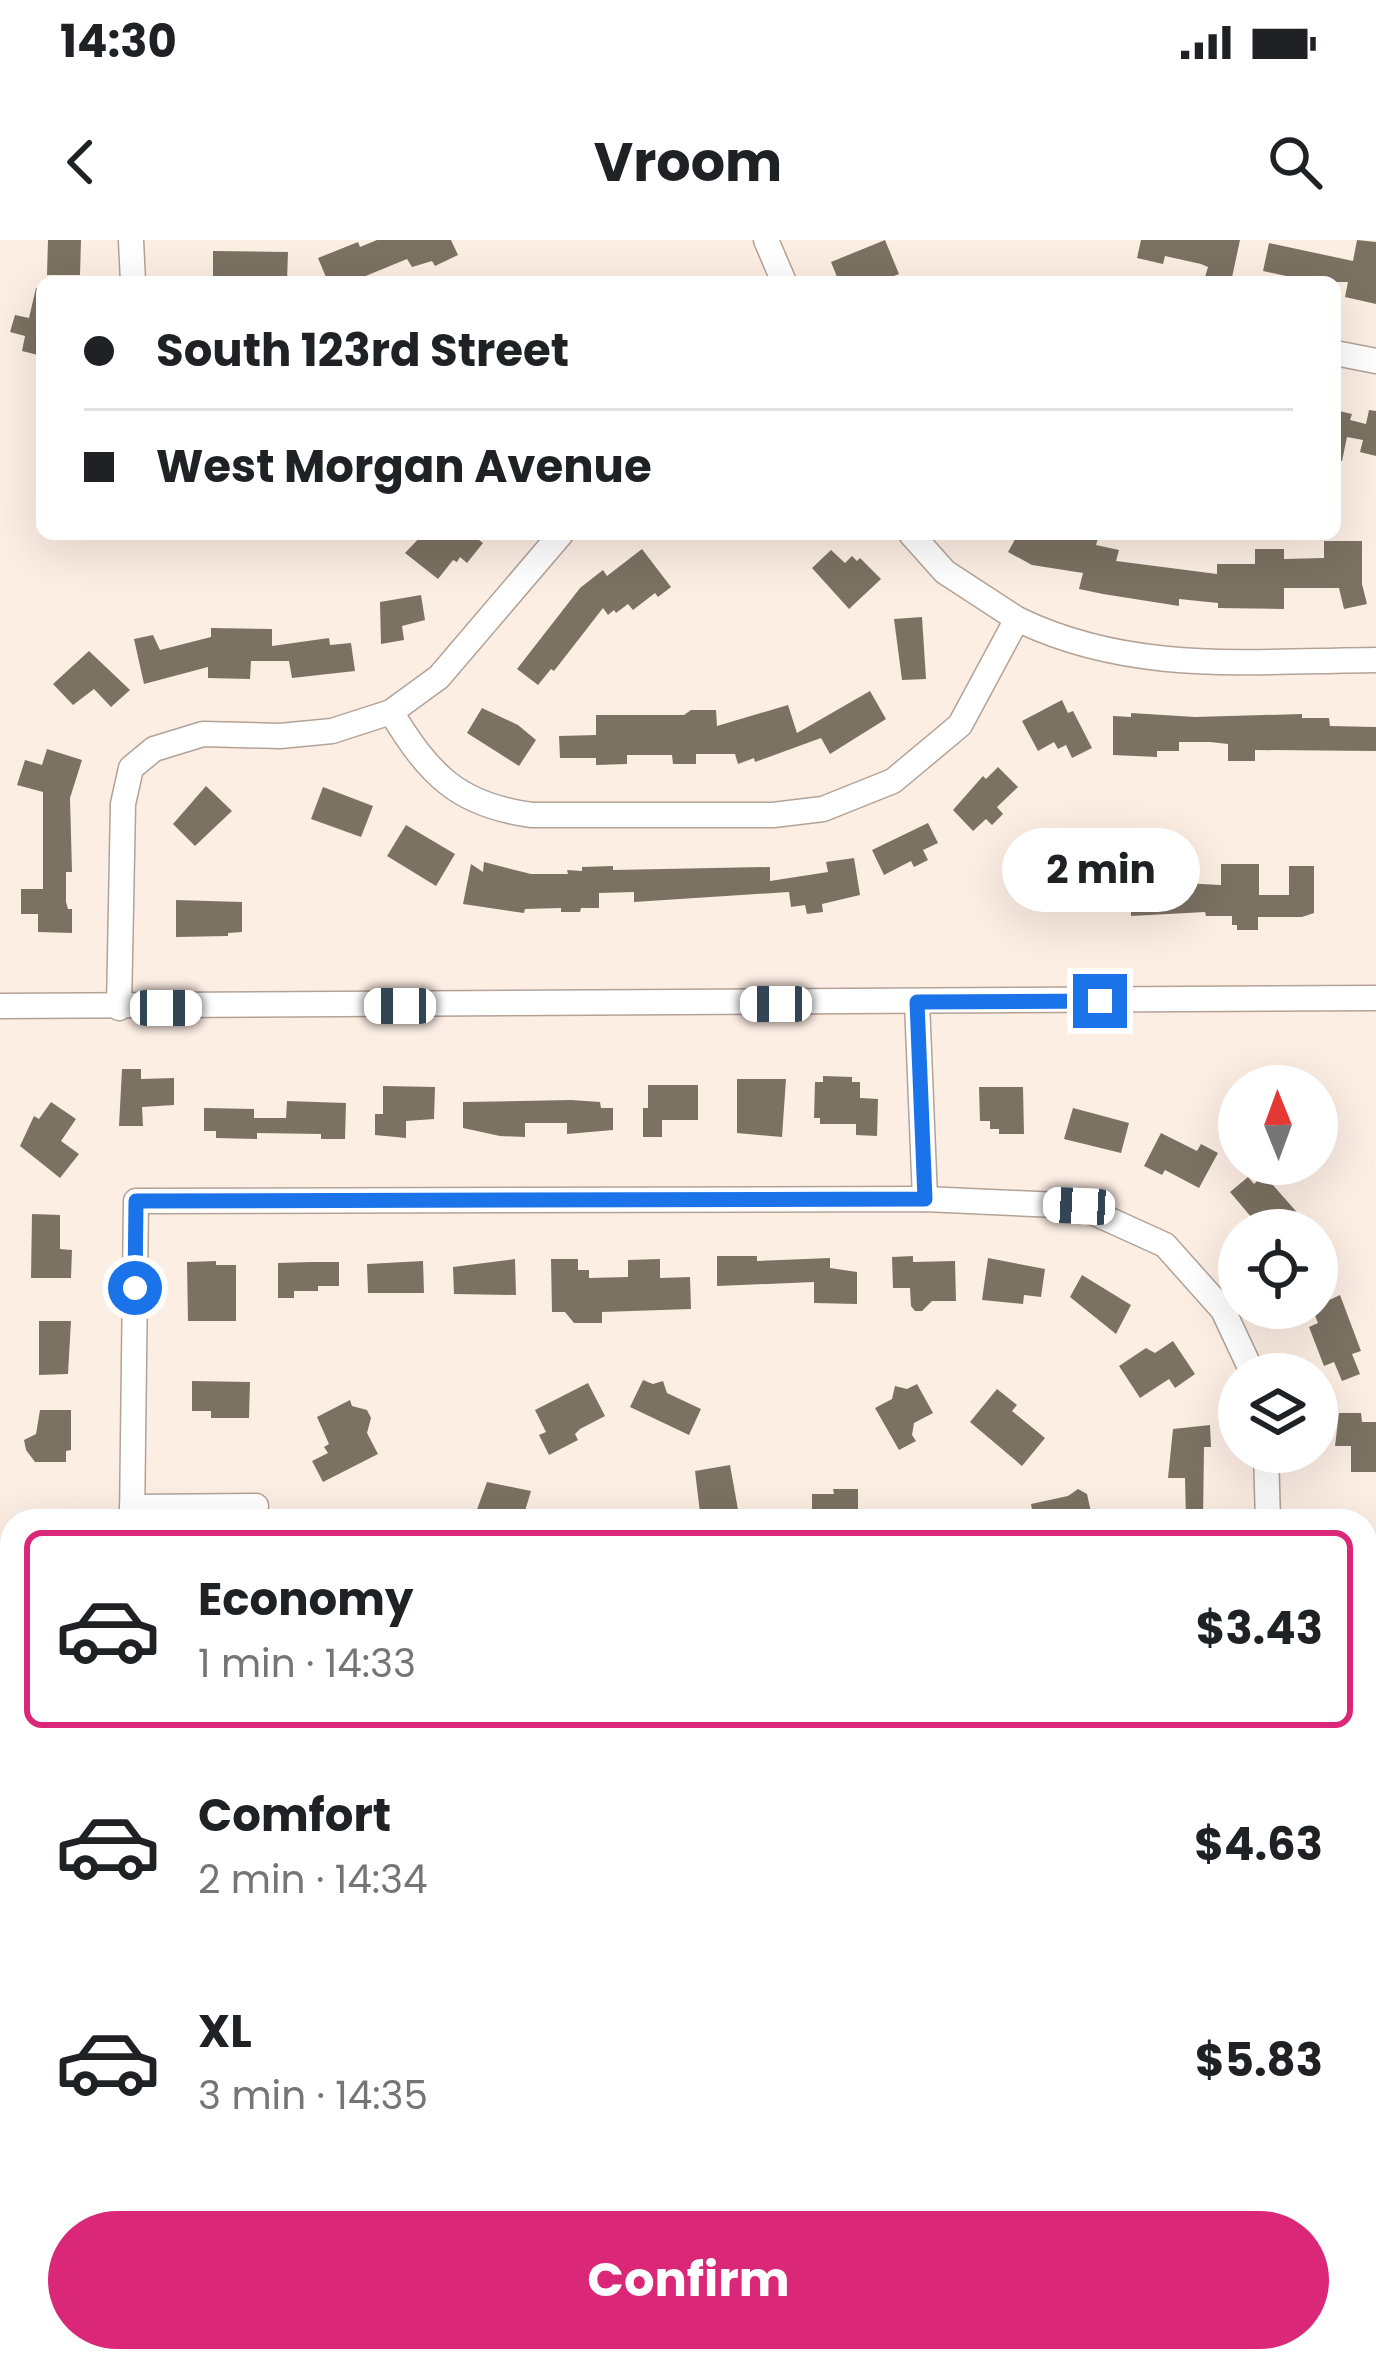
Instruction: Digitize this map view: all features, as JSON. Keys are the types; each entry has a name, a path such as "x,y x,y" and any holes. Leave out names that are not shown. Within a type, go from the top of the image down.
{"street":[{"path":"130,240 133,276"},
{"path":"766,240 781,276"},
{"path":"1341,354 1376,361"},
{"path":"118,1008 124,804 131,768 154,749 203,734 280,736 332,731 391,712 439,677 556,540"},
{"path":"916,540 945,572 1017,619 1053,637 1120,656 1183,662 1376,660"},
{"path":"391,712 438,777 466,798 497,811 773,815 823,809 893,781 960,725 1017,619"},
{"path":"0,1006 1376,998"},
{"path":"917,1002 925,1199"},
{"path":"132,1509 136,1201 925,1199 1079,1206 1165,1245 1222,1310 1243,1353"},
{"path":"1267,1473 1268,1509"},
{"path":"210,1509 256,1506"}],"building":[{"path":"48,240 81,240 80,275 47,275"},
{"path":"377,240 451,240 458,255 435,266 432,261 412,267 407,259 366,276 326,276 318,258 358,242 360,247"},
{"path":"885,240 899,274 837,276 831,262"},
{"path":"1141,240 1240,240 1232,276 1205,276 1208,267 1165,256 1163,264 1137,258"},
{"path":"1357,240 1376,242 1376,304 1345,297 1348,282 1341,282 1341,276 1263,271 1269,243 1353,261"},
{"path":"213,251 288,252 287,276 213,276"},
{"path":"36,288 36,354 22,351 25,336 10,332 15,315 29,318"},
{"path":"1369,410 1376,411 1376,456 1360,452 1363,440 1347,437 1342,461 1341,411 1352,414 1350,420 1366,424"},
{"path":"417,540 483,543 467,563 460,557 453,560 438,579 405,553"},
{"path":"1015,540 1097,540 1096,545 1119,550 1116,561 1217,574 1217,564 1255,564 1255,549 1284,549 1284,559 1324,558 1324,541 1362,541 1367,604 1344,609 1339,588 1284,588 1284,609 1218,608 1218,603 1179,599 1179,606 1079,589 1083,573 1032,565 1008,552"},
{"path":"642,549 671,587 633,610 628,604 608,615 603,608 538,685 517,669 580,588 603,570 607,576"},
{"path":"831,550 845,563 852,556 857,561 860,558 881,579 849,609 812,568"},
{"path":"421,595 425,620 402,626 404,640 381,644 380,602"},
{"path":"922,617 926,679 902,680 894,619"},
{"path":"211,628 272,629 272,646 329,638 330,645 351,643 355,671 292,678 289,661 251,661 250,679 208,678 208,667 144,684 134,639 153,635 160,650 211,637"},
{"path":"89,651 130,690 111,707 94,689 73,705 53,684"},
{"path":"870,691 886,719 830,754 821,738 738,764 735,754 696,754 696,764 673,764 672,755 627,755 627,764 596,765 596,758 560,758 559,736 596,735 596,715 684,715 691,710 716,710 717,726 788,705 797,733"},
{"path":"1062,700 1092,748 1072,758 1066,745 1058,749 1054,742 1038,751 1022,721"},
{"path":"482,708 518,725 536,740 519,766 467,733"},
{"path":"1131,713 1329,718 1330,726 1376,727 1376,751 1255,750 1255,761 1228,761 1228,744 1179,742 1179,751 1157,751 1157,757 1113,755 1113,716 1131,717"},
{"path":"47,749 82,760 70,798 72,872 66,872 66,902 72,909 72,933 38,932 38,914 21,914 21,889 43,889 43,792 17,785 25,760 42,765"},
{"path":"998,767 1018,787 997,807 1003,814 992,825 986,819 973,831 953,810 983,776 986,779"},
{"path":"206,786 232,811 195,846 173,824"},
{"path":"323,787 373,806 361,837 311,819"},
{"path":"928,823 938,843 923,850 928,860 914,867 911,861 884,875 872,850"},
{"path":"406,825 455,854 436,886 387,856"},
{"path":"854,858 860,895 822,904 823,912 807,914 805,905 791,907 789,892 634,902 634,892 599,893 599,908 581,908 580,912 561,912 561,908 525,909 524,913 463,904 471,864 483,872 484,862 531,874 613,866 613,870 770,867 770,881 828,872 826,862"},
{"path":"1142,864 1143,881 1221,885 1221,864 1259,864 1259,895 1289,895 1289,866 1314,866 1314,913 1258,917 1258,930 1237,930 1232,916 1206,916 1205,912 1131,916 1131,910 1114,910 1113,865"},
{"path":"176,900 242,902 242,932 176,937"},
{"path":"122,1069 141,1069 141,1079 174,1078 174,1105 142,1107 143,1126 119,1126"},
{"path":"823,1076 852,1077 852,1082 860,1082 860,1098 878,1099 877,1136 856,1135 856,1124 820,1124 820,1118 814,1118 815,1082 823,1082"},
{"path":"737,1079 786,1079 782,1137 737,1133"},
{"path":"648,1085 698,1085 698,1120 662,1120 662,1137 643,1137"},
{"path":"383,1086 435,1087 434,1119 406,1121 406,1138 375,1135 375,1114 383,1114"},
{"path":"979,1087 1023,1087 1024,1134 999,1134 999,1129 990,1129 990,1121 980,1121"},
{"path":"571,1100 613,1108 613,1130 567,1134 567,1123 525,1123 525,1137 463,1128 463,1102"},
{"path":"287,1101 346,1103 345,1139 257,1133 257,1139 216,1138 216,1131 204,1131 204,1108 254,1109 254,1118 286,1118"},
{"path":"51,1102 76,1119 61,1141 79,1154 60,1178 20,1146 34,1116 39,1119"},
{"path":"1073,1108 1129,1123 1121,1153 1064,1139"},
{"path":"1161,1133 1197,1151 1201,1144 1218,1153 1199,1188 1165,1170 1162,1175 1144,1166"},
{"path":"1238,1185 1273,1185 1294,1209 1244,1209 1230,1192"},
{"path":"32,1214 60,1215 60,1249 72,1250 71,1278 31,1278"},
{"path":"717,1256 757,1256 757,1261 830,1258 830,1268 857,1272 857,1304 814,1303 814,1282 717,1286"},
{"path":"913,1256 913,1262 955,1261 956,1301 932,1301 915,1311 910,1288 893,1288 892,1257"},
{"path":"988,1258 1045,1269 1041,1297 1024,1295 1023,1304 982,1300"},
{"path":"515,1259 516,1295 454,1294 453,1267"},
{"path":"551,1259 578,1259 578,1270 589,1270 589,1278 628,1277 628,1260 660,1259 660,1278 690,1277 691,1309 602,1312 602,1323 574,1323 565,1312 552,1312"},
{"path":"216,1261 216,1265 236,1265 236,1321 188,1321 187,1262"},
{"path":"423,1261 424,1293 368,1293 367,1264"},
{"path":"339,1262 339,1286 318,1286 318,1291 294,1291 294,1298 278,1298 278,1263"},
{"path":"1082,1275 1131,1305 1116,1334 1070,1297"},
{"path":"1338,1296 1361,1351 1352,1354 1360,1374 1342,1381 1338,1353 1319,1353 1310,1329 1338,1329"},
{"path":"39,1321 71,1321 68,1374 39,1375"},
{"path":"1173,1341 1195,1374 1175,1388 1169,1379 1140,1398 1119,1366 1146,1348 1155,1353"},
{"path":"643,1380 663,1381 667,1393 701,1409 689,1435 630,1407"},
{"path":"192,1381 250,1382 249,1418 211,1418 211,1411 192,1411"},
{"path":"588,1383 605,1416 580,1429 575,1434 578,1440 549,1455 539,1435 546,1432 535,1410"},
{"path":"917,1384 933,1413 914,1423 916,1441 899,1450 875,1408 892,1399 895,1386 907,1389"},
{"path":"997,1389 1017,1405 1012,1411 1045,1438 1022,1466 970,1422"},
{"path":"350,1400 352,1406 367,1410 371,1418 367,1433 378,1454 323,1482 312,1461 328,1453 324,1447 329,1444 317,1417"},
{"path":"40,1410 71,1410 71,1450 66,1451 66,1462 35,1462 26,1450 24,1440 36,1434"},
{"path":"1339,1413 1361,1413 1362,1422 1376,1422 1376,1472 1351,1472 1351,1446 1338,1446"},
{"path":"1210,1425 1211,1447 1204,1447 1203,1509 1186,1509 1185,1478 1168,1478 1173,1429"},
{"path":"730,1465 738,1509 700,1509 695,1471"},
{"path":"487,1482 531,1491 526,1509 477,1509"},
{"path":"833,1489 858,1489 858,1509 812,1509 812,1494 834,1494"},
{"path":"1078,1489 1087,1494 1090,1509 1032,1509 1031,1504 1068,1496"}],"route":[{"path":"135,1288 136,1201 925,1199 917,1002 1100,1001"}]}
